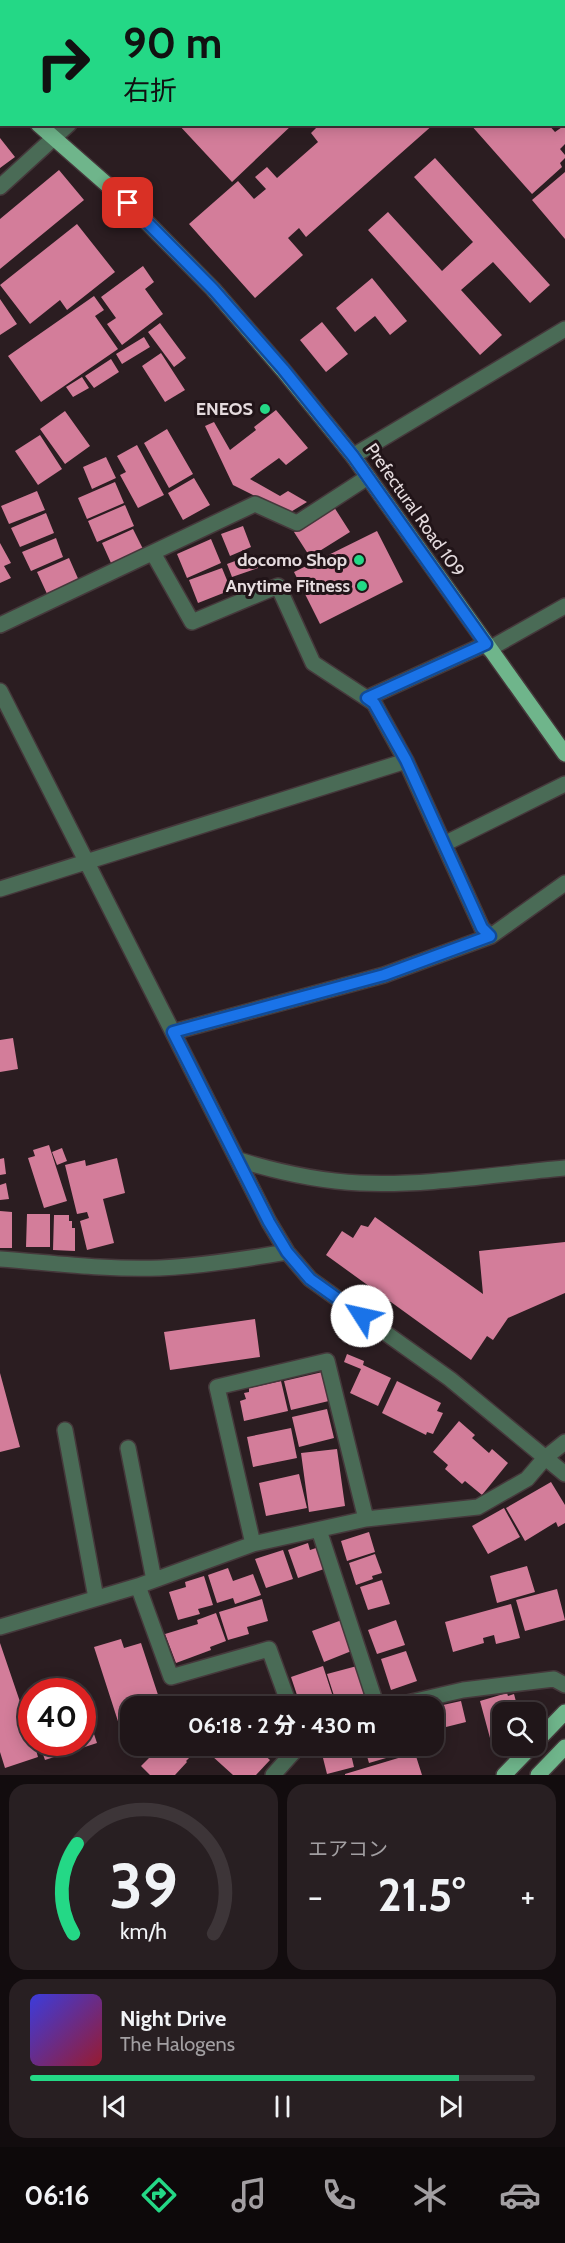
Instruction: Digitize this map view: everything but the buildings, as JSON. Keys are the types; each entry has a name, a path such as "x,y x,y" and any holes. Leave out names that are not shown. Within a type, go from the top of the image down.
{"main road":[{"name":"Prefectural Road 109","path":"41,126 128,203 213,289 283,369 353,456 565,754"},
{"path":"546,1732 565,1712"},
{"path":"538,1775 565,1747"},
{"path":"504,1775 522,1756"}],"street":[{"path":"0,187 67,126"},
{"path":"353,456 565,329"},
{"path":"0,625 255,504 297,523 368,477"},
{"path":"153,553 192,622 278,586 313,663 374,703 406,760 482,928 490,936"},
{"path":"367,698 488,647 565,606"},
{"path":"0,691 269,1222 287,1252 310,1279 450,1379 565,1474"},
{"path":"0,889 406,760"},
{"path":"444,844 565,784"},
{"path":"173,1032 384,975 490,936 565,883"},
{"path":"238,1160 281,1173 359,1183 411,1182 565,1168"},
{"path":"0,1259 159,1268 238,1260 287,1252"},
{"path":"253,1544 217,1387 327,1361 366,1519"},
{"path":"65,1430 96,1598"},
{"path":"0,1627 138,1586 253,1544 366,1519 478,1507 527,1479 545,1458 565,1442"},
{"path":"128,1448 154,1580"},
{"path":"319,1530 373,1696"},
{"path":"138,1586 171,1677 269,1649 286,1696"},
{"path":"437,1696 463,1690 554,1679 565,1685"},
{"path":"273,1775 291,1756"}],"place":[{"name":"ENEOS","path":"265,409"},
{"name":"docomo Shop","path":"359,560"},
{"name":"Anytime Fitness","path":"362,586"}],"route":[{"path":"128,203 213,289 283,369 353,456 486,644 367,698 374,703 406,760 482,928 490,936 384,975 173,1032 269,1222 287,1252 310,1279 362,1316"}]}
